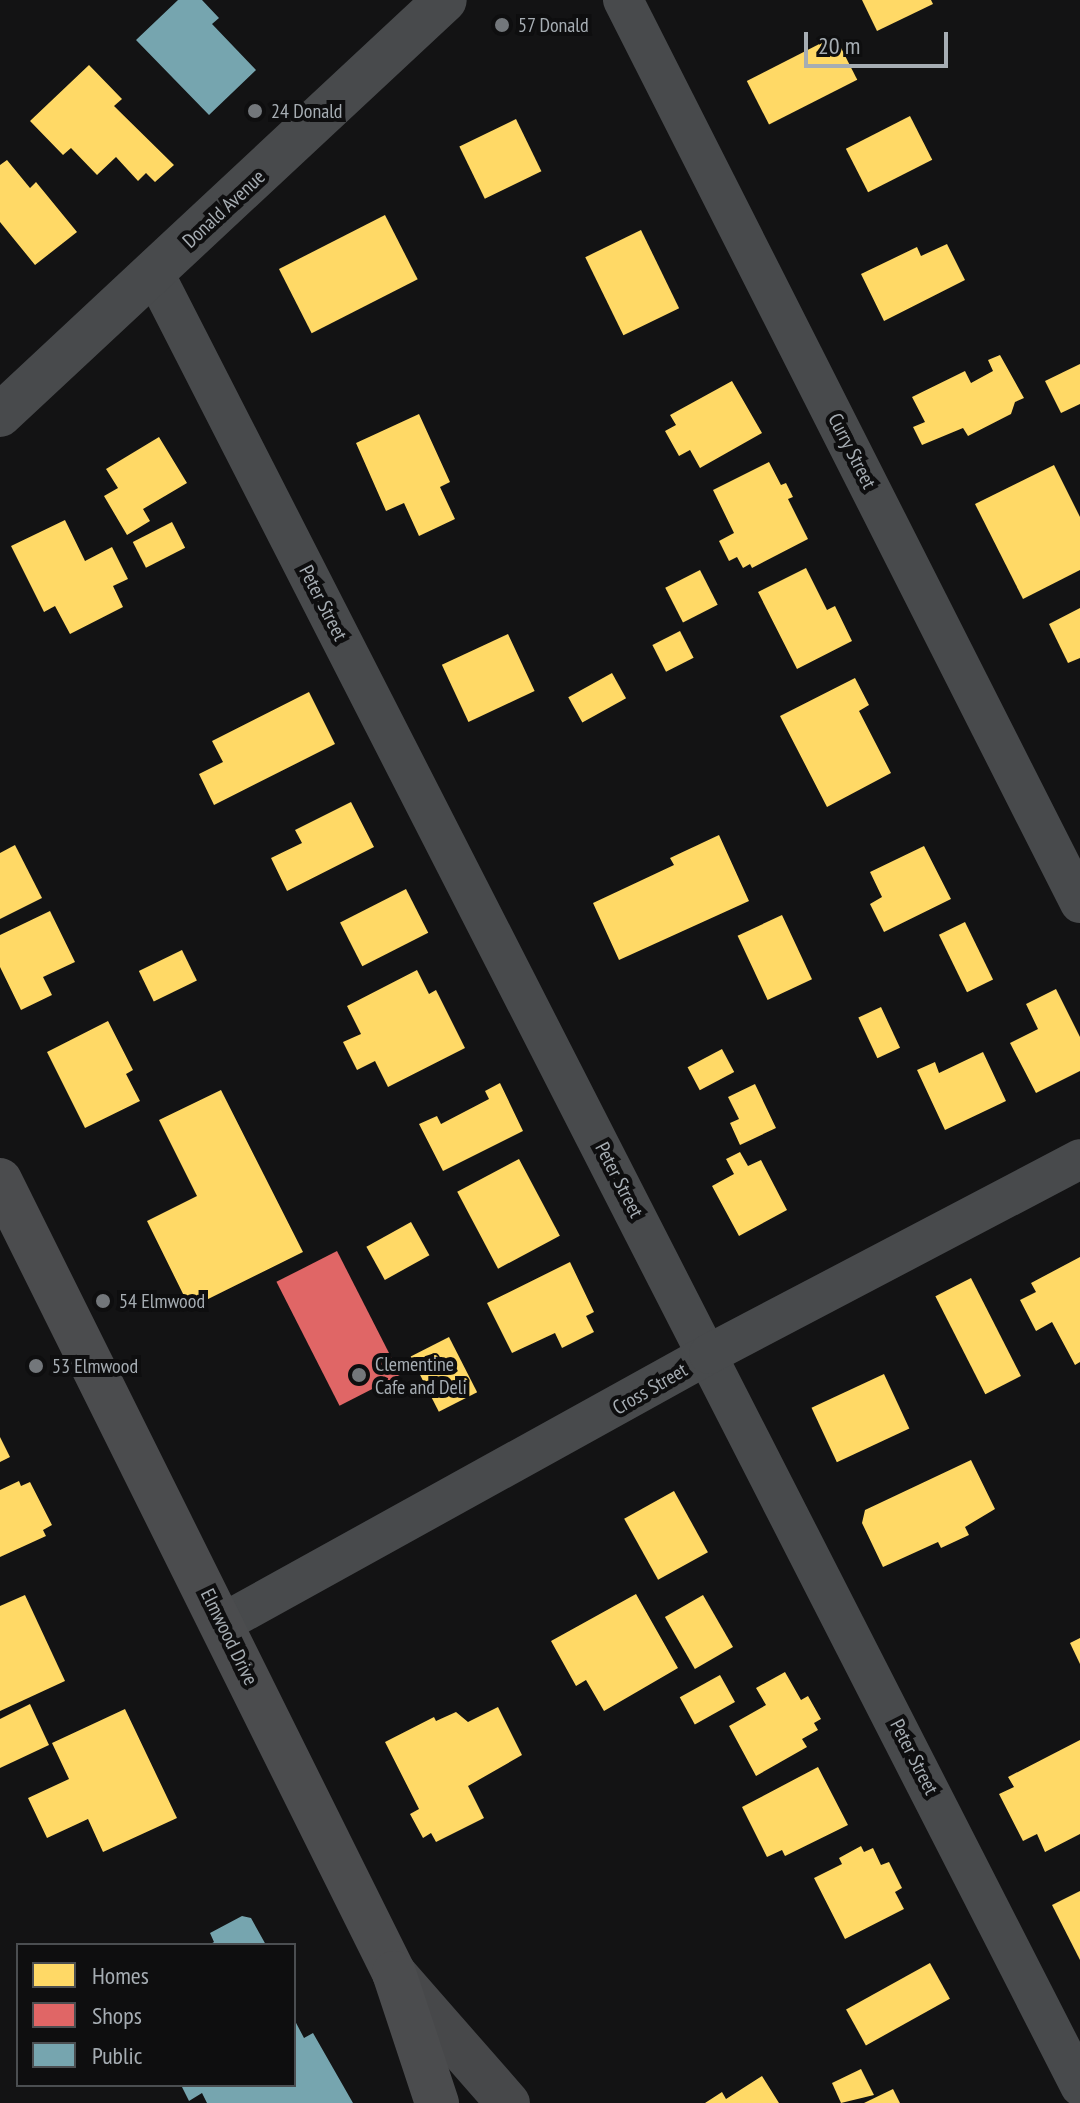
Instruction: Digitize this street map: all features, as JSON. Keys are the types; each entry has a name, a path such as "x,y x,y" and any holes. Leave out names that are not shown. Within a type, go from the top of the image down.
{"main road":[{"name":"Elmwood Drive","path":"0,1180 223,1623 394,1973 437,2103"},
{"path":"394,1973 508,2103"}],"street":[{"name":"Donald Avenue","path":"0,415 155,275 445,0"},
{"name":"Curry Street","path":"623,0 1080,903"},
{"name":"Peter Street","path":"155,275 709,1354 1080,2086"},
{"name":"Cross Street","path":"223,1623 709,1354 1080,1159"}],"building: Homes":[{"path":"862,0 931,0 933,4 877,31"},
{"path":"835,36 857,80 769,125 747,81"},
{"path":"89,65 122,99 114,106 174,165 155,182 146,173 138,181 116,157 97,175 71,148 63,155 30,121"},
{"path":"910,116 932,160 868,192 846,149"},
{"path":"516,119 541,171 485,199 459,147"},
{"path":"7,160 30,188 36,182 77,232 35,265 0,222 0,165"},
{"path":"385,215 418,279 312,333 279,269"},
{"path":"641,230 679,308 623,335 585,257"},
{"path":"947,244 965,280 884,321 861,274 917,247 921,256"},
{"path":"1000,355 1024,398 1015,402 1011,414 968,436 963,428 922,445 913,427 925,422 912,397 965,371 971,383 993,371 988,360"},
{"path":"1080,364 1080,404 1061,413 1045,381"},
{"path":"732,381 762,433 700,468 690,450 679,456 665,431 676,425 670,415"},
{"path":"419,414 450,482 440,487 455,519 419,536 404,503 386,511 356,443"},
{"path":"159,437 187,483 143,509 150,521 127,535 104,496 118,488 106,469"},
{"path":"769,462 781,485 786,483 793,497 788,499 808,539 752,568 750,564 743,568 737,557 729,561 719,541 734,533 713,490"},
{"path":"1054,465 1080,517 1080,570 1023,599 975,504"},
{"path":"65,520 85,561 112,547 128,579 113,586 123,607 70,634 55,606 44,612 11,546"},
{"path":"172,522 185,548 146,568 133,542"},
{"path":"806,568 827,610 835,606 852,641 797,669 758,592"},
{"path":"700,570 718,605 683,622 665,588"},
{"path":"1080,608 1080,658 1068,663 1049,624"},
{"path":"680,631 694,658 666,672 652,645"},
{"path":"508,634 535,691 468,722 442,665"},
{"path":"612,673 626,698 582,723 568,697"},
{"path":"855,678 869,705 859,711 891,773 827,807 780,716"},
{"path":"309,692 335,744 214,805 199,774 223,762 212,741"},
{"path":"351,802 374,847 287,891 271,858 302,843 295,830"},
{"path":"719,835 749,901 619,960 593,903 674,865 670,858"},
{"path":"15,845 42,898 0,919 0,853"},
{"path":"924,846 951,899 884,932 870,904 882,897 870,872"},
{"path":"406,889 428,933 362,966 340,923"},
{"path":"50,911 75,962 43,977 52,995 21,1010 0,967 0,935"},
{"path":"782,915 812,979 768,1000 738,936"},
{"path":"965,922 993,980 967,992 939,935"},
{"path":"182,950 197,981 154,1002 139,971"},
{"path":"417,970 429,994 436,990 465,1048 388,1087 375,1061 357,1070 343,1042 361,1034 347,1006"},
{"path":"1056,989 1080,1037 1080,1071 1036,1093 1010,1043 1038,1029 1026,1004"},
{"path":"881,1007 900,1048 877,1058 858,1018"},
{"path":"108,1021 133,1070 126,1074 140,1101 85,1128 47,1052"},
{"path":"722,1049 734,1072 700,1090 688,1067"},
{"path":"983,1052 1006,1101 945,1130 917,1070 935,1062 939,1073"},
{"path":"500,1083 523,1131 443,1171 419,1124 437,1116 441,1124 489,1099 485,1091"},
{"path":"755,1084 776,1128 740,1145 730,1123 739,1119 728,1097"},
{"path":"221,1090 303,1252 190,1308 147,1221 197,1196 159,1120"},
{"path":"740,1152 748,1166 761,1160 787,1210 739,1236 712,1186 734,1174 726,1159"},
{"path":"519,1159 560,1236 498,1269 457,1192"},
{"path":"411,1222 429,1255 385,1280 366,1247"},
{"path":"1080,1257 1080,1362 1075,1365 1052,1322 1036,1331 1020,1300 1036,1292 1031,1283"},
{"path":"570,1262 594,1312 586,1316 594,1332 562,1348 555,1333 512,1353 487,1303"},
{"path":"971,1278 1021,1376 985,1394 935,1296"},
{"path":"449,1337 477,1392 439,1412 411,1357"},
{"path":"884,1374 909,1428 837,1462 811,1408"},
{"path":"0,1437 10,1457 0,1462"},
{"path":"971,1460 995,1509 965,1527 969,1535 941,1548 938,1542 883,1567 862,1523 865,1510"},
{"path":"19,1481 21,1486 30,1482 52,1525 43,1530 46,1536 0,1557 0,1490"},
{"path":"674,1491 708,1552 658,1580 624,1519"},
{"path":"636,1594 678,1668 604,1711 586,1680 576,1686 551,1641"},
{"path":"25,1595 65,1681 0,1711 0,1606"},
{"path":"703,1595 733,1647 695,1669 665,1617"},
{"path":"1080,1638 1080,1664 1070,1643"},
{"path":"785,1672 801,1700 808,1696 821,1719 814,1723 818,1730 802,1739 807,1747 756,1776 729,1726 766,1705 756,1688"},
{"path":"720,1675 735,1702 695,1724 680,1697"},
{"path":"30,1704 49,1745 0,1768 0,1719"},
{"path":"498,1707 522,1755 468,1786 484,1818 436,1842 431,1833 423,1838 410,1814 419,1809 385,1742 434,1717 436,1721 456,1712 468,1722"},
{"path":"125,1709 177,1818 103,1852 88,1819 47,1838 28,1798 69,1779 52,1743"},
{"path":"1080,1740 1080,1834 1045,1852 1037,1834 1023,1841 999,1794 1014,1787 1008,1777"},
{"path":"818,1767 848,1825 785,1856 782,1850 767,1857 742,1807"},
{"path":"861,1846 864,1852 873,1848 881,1865 889,1862 902,1888 895,1892 904,1909 845,1939 814,1878 842,1864 839,1858"},
{"path":"1080,1891 1080,1960 1052,1905"},
{"path":"930,1963 950,1999 866,2045 846,2010"},
{"path":"861,2069 874,2095 841,2103 832,2083"},
{"path":"762,2076 779,2103 705,2103 722,2092 726,2099"},
{"path":"893,2089 900,2103 864,2103"}],"building: Shops":[{"path":"337,1251 400,1375 340,1406 276,1282"}],"building: Public":[{"path":"178,0 202,0 219,18 212,24 256,70 209,115 136,40"},
{"path":"242,1916 251,1918 265,1943 212,1943 210,1933"},
{"path":"296,2023 304,2038 313,2033 353,2103 207,2103 202,2093 189,2101 182,2087 296,2087"}],"place":[{"name":"57 Donald","path":"502,25"},
{"name":"24 Donald","path":"255,111"},
{"name":"54 Elmwood","path":"103,1301"},
{"name":"53 Elmwood","path":"36,1366"},
{"name":"Clementine Cafe and Deli","path":"359,1375"}]}
